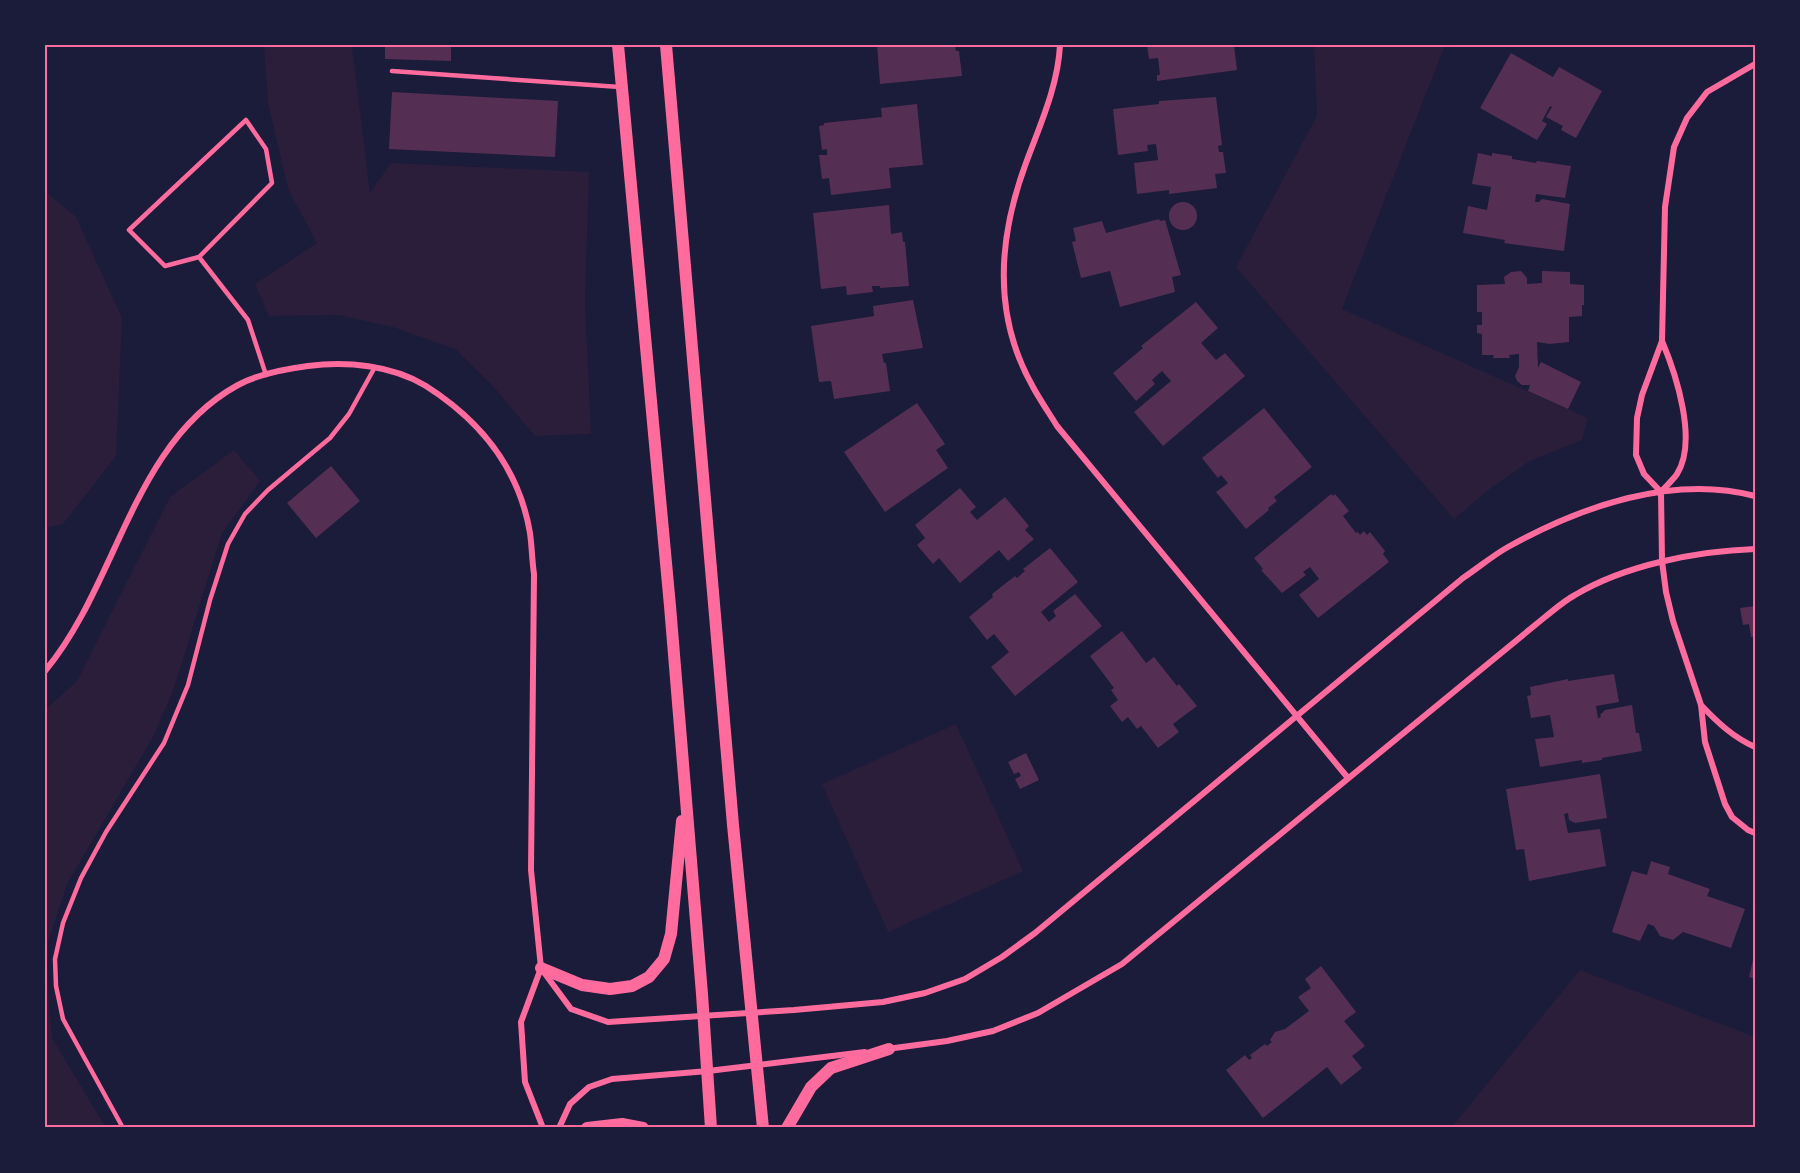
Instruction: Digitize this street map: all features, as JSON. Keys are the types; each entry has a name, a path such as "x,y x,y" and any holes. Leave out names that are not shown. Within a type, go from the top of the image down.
{"main road":[{"path":"618,45 685,787 711,1128"},
{"path":"666,45 733,825 763,1128"},
{"path":"541,968 582,985 610,989 632,986 649,977 664,959 671,934 685,787"},
{"path":"787,1128 811,1087 831,1068 890,1049"},
{"path":"587,1128 622,1124 643,1128"}],"street":[{"path":"1060,45 1050,98 1008,218 1003,261 1004,302 1014,345 1032,386 1058,426 1348,778"},
{"path":"1661,492 1644,474 1636,455 1637,418 1642,395 1662,341 1665,207 1674,147 1687,118 1707,92 1755,64"},
{"path":"1662,341 1681,394 1684,452 1678,472 1661,492 1662,561 1673,621 1701,705 1705,741 1725,804 1732,818 1755,833"},
{"path":"45,671 82,616 148,481 172,442 200,412 238,385 283,370 328,363 375,367 416,380 450,402 482,431 509,470 522,502 530,533 534,574 531,870 541,968 521,1022 525,1082 543,1128"},
{"path":"541,968 571,1009 608,1022 883,1002 925,993 965,979 1002,957 1035,933 1463,578 1506,548 1546,527 1590,510 1661,492 1707,489 1755,496"},
{"path":"559,1128 570,1104 589,1088 612,1079 708,1071 947,1041 993,1031 1038,1013 1122,964 1545,616 1575,595 1603,580 1662,561 1698,554 1755,549"},
{"path":"1701,705 1719,725 1738,740 1755,747"}],"lane":[{"path":"392,71 621,87"},
{"path":"246,120 266,149 272,183 199,257 165,266 129,230 246,120"},
{"path":"199,257 248,320 266,375"},
{"path":"123,1128 63,1019 56,987 55,959 63,923 81,878 106,832 164,743 188,686 210,600 228,544 245,514 268,490 330,438 349,414 375,367"}],"shaded area":[{"path":"264,45 352,45 370,193 391,163 589,172 585,301 591,434 535,436 492,385 455,349 393,327 339,315 269,316 255,284 317,243 288,189 268,103"},
{"path":"1314,45 1445,45 1342,309 1588,418 1582,440 1530,461 1491,488 1454,519 1236,267 1317,116"},
{"path":"45,191 76,217 122,318 116,456 63,524 45,528"},
{"path":"234,450 260,481 222,533 174,688 153,737 67,884 45,951 45,710 77,681 170,497"},
{"path":"956,724 1023,871 888,932 822,784"},
{"path":"45,951 52,1038 106,1128 45,1128"},
{"path":"1580,970 1755,1037 1755,1128 1451,1128"}],"building":[{"path":"385,45 451,45 451,61 385,59"},
{"path":"877,45 955,45 956,51 959,51 962,76 880,84"},
{"path":"1147,45 1234,45 1237,70 1157,81 1157,75 1160,75 1158,58 1149,59"},
{"path":"1511,53 1553,77 1559,67 1602,91 1576,138 1561,130 1563,126 1546,117 1552,107 1550,106 1542,121 1547,124 1537,140 1480,108"},
{"path":"392,92 558,101 555,157 389,149"},
{"path":"1216,97 1222,145 1218,146 1219,152 1223,152 1226,173 1215,174 1217,188 1169,194 1169,190 1137,194 1134,163 1158,160 1156,144 1147,145 1148,151 1118,155 1113,109 1159,104 1159,101"},
{"path":"917,104 923,165 889,168 891,188 831,195 829,178 822,179 819,155 827,155 827,149 822,150 819,126 824,123 882,117 881,108"},
{"path":"1478,153 1492,156 1492,153 1536,163 1537,161 1571,166 1565,198 1536,194 1535,202 1542,199 1570,204 1564,251 1504,243 1505,240 1463,233 1468,206 1487,210 1491,187 1472,184"},
{"path":"1183,202 1193,206 1197,216 1193,226 1183,230 1173,226 1169,216 1173,206"},
{"path":"889,205 891,234 902,232 903,242 905,242 909,286 880,288 880,286 872,286 873,292 847,295 846,286 821,289 813,213"},
{"path":"1159,219 1160,221 1165,220 1181,275 1172,277 1175,292 1120,307 1110,271 1081,278 1072,242 1076,241 1073,228 1102,221 1106,233"},
{"path":"1521,271 1527,278 1527,284 1542,283 1542,271 1570,272 1570,284 1584,285 1582,316 1569,317 1569,342 1550,344 1537,342 1538,368 1541,362 1581,382 1568,409 1528,391 1530,385 1522,385 1517,381 1515,376 1519,367 1519,354 1509,355 1510,358 1493,358 1494,355 1482,355 1482,334 1477,333 1477,325 1482,325 1482,312 1477,312 1477,285 1505,284 1504,277 1511,272"},
{"path":"913,300 923,348 882,354 884,363 886,363 890,391 834,399 831,381 819,382 811,326 874,316 873,306"},
{"path":"1196,302 1218,328 1201,343 1216,360 1225,353 1245,376 1163,446 1134,412 1171,381 1162,371 1152,380 1155,384 1136,401 1113,373 1143,348 1141,346"},
{"path":"917,403 945,444 936,450 948,468 885,512 844,452"},
{"path":"1264,408 1312,467 1274,497 1277,501 1246,529 1216,492 1228,483 1221,475 1218,478 1202,458"},
{"path":"331,466 360,501 316,538 287,503"},
{"path":"960,488 976,507 970,512 977,520 1005,497 1029,526 1025,530 1034,539 1008,561 999,550 960,583 939,558 933,564 917,545 925,538 915,525"},
{"path":"1331,494 1333,496 1335,494 1349,511 1343,516 1356,533 1360,535 1364,531 1367,535 1370,532 1385,551 1383,554 1389,562 1318,618 1299,595 1319,579 1310,567 1303,572 1306,575 1282,593 1261,570 1263,569 1254,558"},
{"path":"1050,548 1078,582 1041,612 1049,622 1056,616 1053,611 1075,594 1102,626 1015,696 991,667 1009,652 994,634 987,640 969,617 993,597 992,594 1015,576 1017,578 1025,571 1023,569"},
{"path":"1755,606 1755,636 1751,637 1749,624 1743,625 1740,608"},
{"path":"1122,631 1146,663 1154,657 1177,686 1179,684 1197,706 1173,724 1179,732 1158,748 1141,726 1137,729 1128,717 1122,722 1110,706 1118,700 1111,690 1114,688 1090,656"},
{"path":"1614,674 1619,702 1596,706 1598,718 1605,710 1632,705 1636,733 1639,733 1642,751 1602,758 1602,760 1582,763 1582,760 1540,767 1535,739 1554,737 1550,715 1531,718 1527,696 1531,695 1530,687 1568,679 1568,681"},
{"path":"1026,753 1039,780 1020,789 1015,779 1021,776 1019,772 1014,774 1008,762"},
{"path":"1600,774 1607,818 1575,823 1569,820 1568,813 1564,814 1568,833 1600,829 1606,866 1529,881 1524,849 1516,850 1506,789"},
{"path":"1651,861 1670,867 1668,874 1710,889 1707,896 1745,909 1731,948 1683,932 1673,940 1660,936 1654,926 1648,924 1640,941 1612,932 1632,871 1647,875"},
{"path":"1755,955 1755,979 1749,977"},
{"path":"1321,966 1356,1012 1344,1021 1365,1046 1352,1056 1362,1068 1341,1085 1327,1067 1263,1118 1226,1070 1245,1055 1249,1060 1252,1058 1250,1055 1265,1044 1267,1046 1272,1042 1270,1040 1275,1032 1285,1029 1309,1011 1298,997 1311,988 1305,979"}]}
